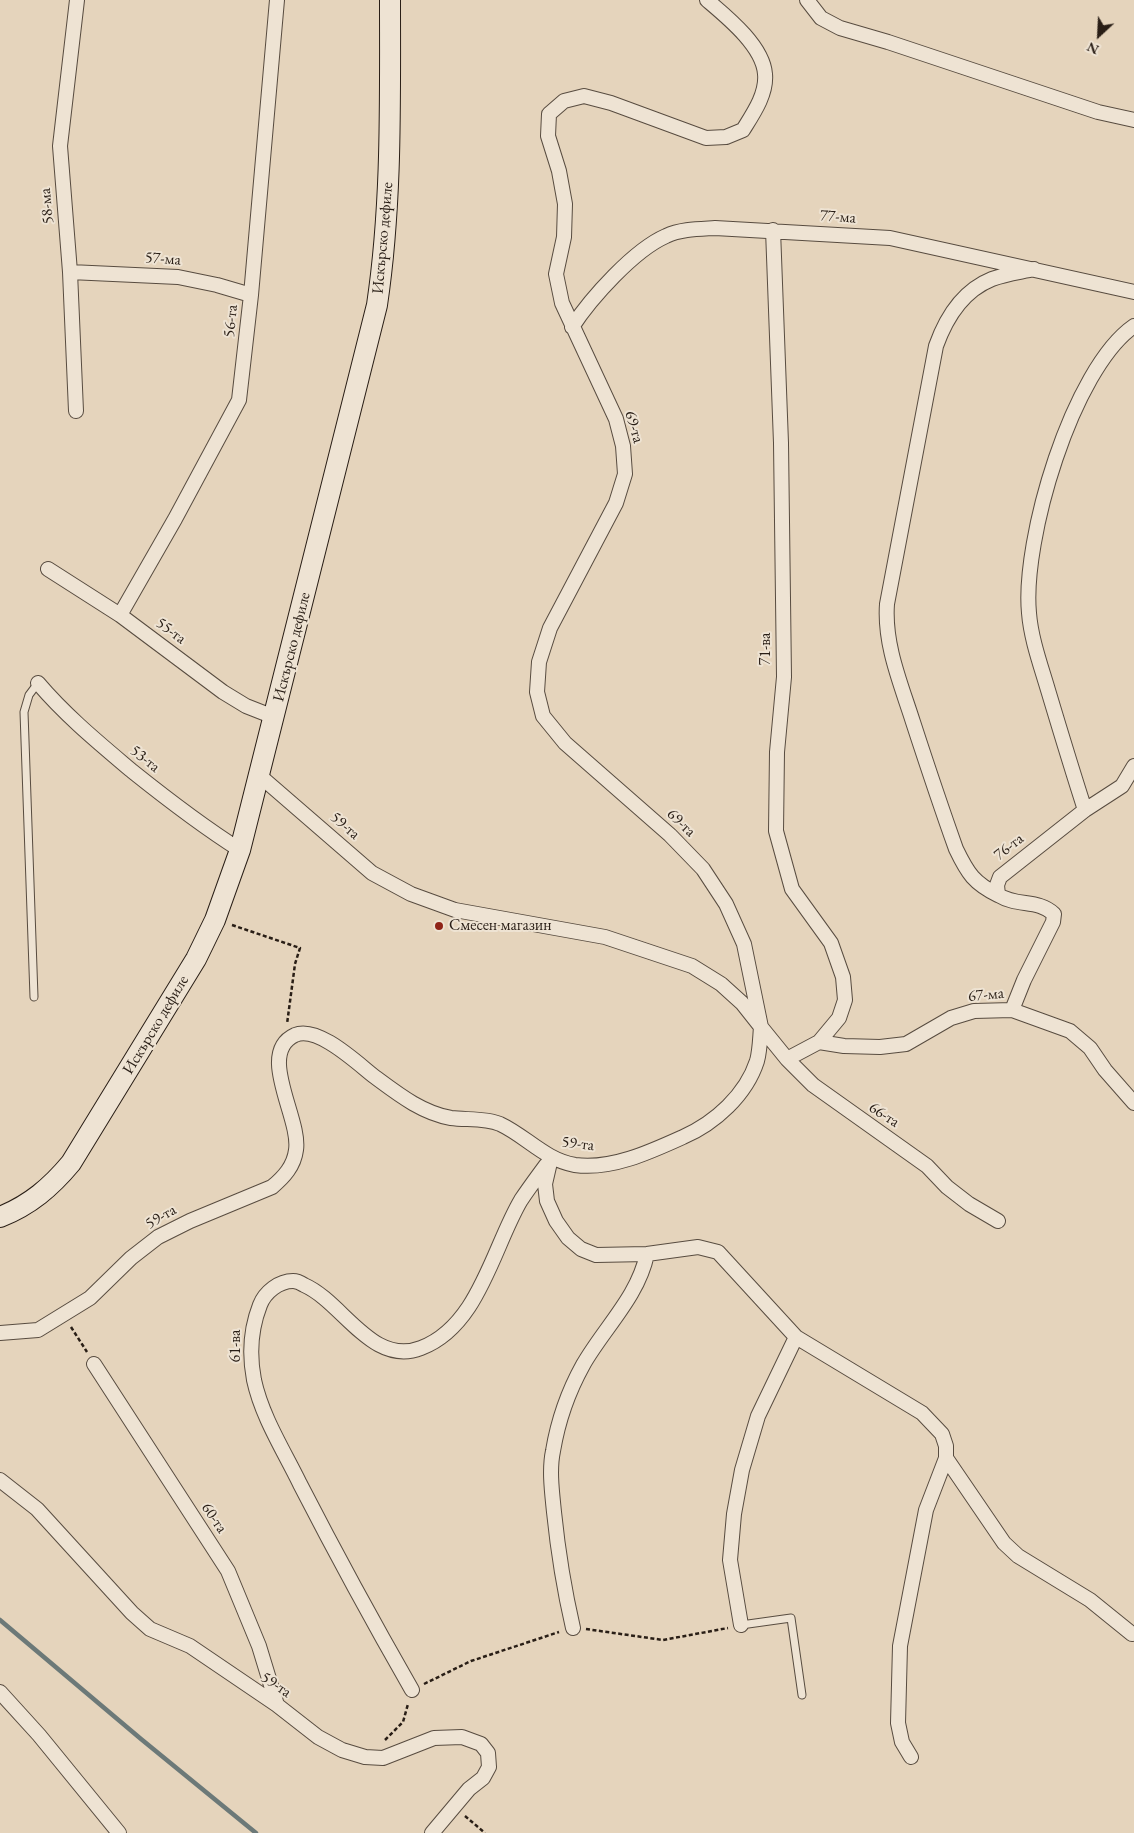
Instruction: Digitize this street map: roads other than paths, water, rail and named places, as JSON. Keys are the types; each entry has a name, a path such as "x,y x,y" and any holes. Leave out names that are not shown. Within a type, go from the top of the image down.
{"main road":[{"name":"Искърско дефиле","path":"0,1217 32,1202 54,1184 72,1162 174,997 215,920 240,850 378,305 385,252 388,198 390,0"}],"street":[{"name":"58-ма","path":"76,411 70,272 60,146 77,0"},
{"name":"56-та","path":"120,614 175,520 239,400 251,295 277,0"},
{"name":"69-та","path":"707,0 756,48 765,74 762,94 743,130 726,137 706,138 584,96 564,101 549,114 548,136 559,171 565,204 564,237 556,274 562,303 616,419 623,446 625,474 616,503 550,628 539,662 538,692 543,716 565,744 670,835 703,869 726,904 744,944 761,1027"},
{"path":"807,0 821,18 840,28 888,42 1098,112 1134,120"},
{"name":"77-ма","path":"572,327 602,288 642,252 666,236 687,230 715,228 890,238 1134,292"},
{"name":"71-ва","path":"773,230 781,452 784,668 777,752 776,832 792,889 831,943 843,977 845,1000 839,1018 819,1042"},
{"path":"1012,1010 1024,980 1053,922 1054,914 1047,907 1009,902 975,881 966,871 956,850 897,672 886,622 887,604 936,346 945,321 960,300 991,279 1034,269"},
{"name":"57-ма","path":"70,272 178,277 218,284 251,295"},
{"path":"1085,810 1038,657 1029,614 1030,573 1051,469 1068,425 1083,391 1106,356 1134,326"},
{"name":"55-та","path":"48,569 120,614 223,692 246,706 274,717"},
{"name":"53-та","path":"38,683 62,712 100,744 184,813 240,850"},
{"name":"76-та","path":"998,895 997,885 1000,877 1085,810 1122,786 1134,766"},
{"name":"59-та","path":"0,1333 38,1330 90,1298 131,1258 158,1237 190,1221 272,1187 283,1178 291,1165 296,1150 295,1125 278,1064 280,1050 285,1043 297,1034 310,1034 326,1040 404,1098 427,1111 449,1118 497,1122 516,1132 551,1158 574,1165 596,1166 626,1159 693,1132 724,1111 745,1086 757,1060 761,1027 742,1003 721,984 692,966 605,937 455,910 411,894 372,873 260,776"},
{"name":"67-ма","path":"819,1042 844,1046 880,1047 906,1044 952,1018 974,1011 1012,1010 1070,1032 1090,1048 1105,1070 1134,1103"},
{"name":"66-та","path":"761,1027 787,1059 813,1085 927,1166 947,1187 969,1204 998,1221"},
{"path":"787,1059 819,1042"},
{"path":"551,1158 544,1184 547,1201 556,1221 568,1238 581,1249 596,1255 647,1254 698,1247 718,1252 796,1337 922,1413 942,1434 946,1446 946,1458 926,1510 900,1646 898,1723 902,1742 911,1757"},
{"name":"61-ва","path":"412,1690 334,1550 266,1417 254,1380 253,1323 262,1299 278,1284 294,1280 312,1288 361,1332 381,1346 405,1353 423,1347 445,1333 464,1314 479,1290 521,1200 551,1158"},
{"path":"573,1628 564,1590 556,1538 551,1488 552,1453 563,1408 583,1365 643,1275 647,1254"},
{"path":"741,1625 730,1560 734,1514 742,1470 758,1416 796,1337"},
{"name":"60-та","path":"94,1364 228,1571 259,1646 277,1705"},
{"path":"946,1458 1004,1543 1018,1556 1090,1600 1132,1634"},
{"name":"59-та","path":"0,1480 37,1509 126,1606 150,1629 190,1646 277,1705 318,1737 342,1750 365,1757 383,1758 434,1738 462,1737 481,1744 488,1753 489,1767 483,1778 469,1790 432,1833"},
{"path":"0,1692 39,1735 118,1833"}],"lane":[{"path":"34,997 24,712 29,695 38,683"},
{"path":"741,1625 791,1618 802,1695"}],"waterway":[{"path":"0,1620 256,1833"}],"place":[{"name":"Смесен магазин","path":"439,926"}]}
